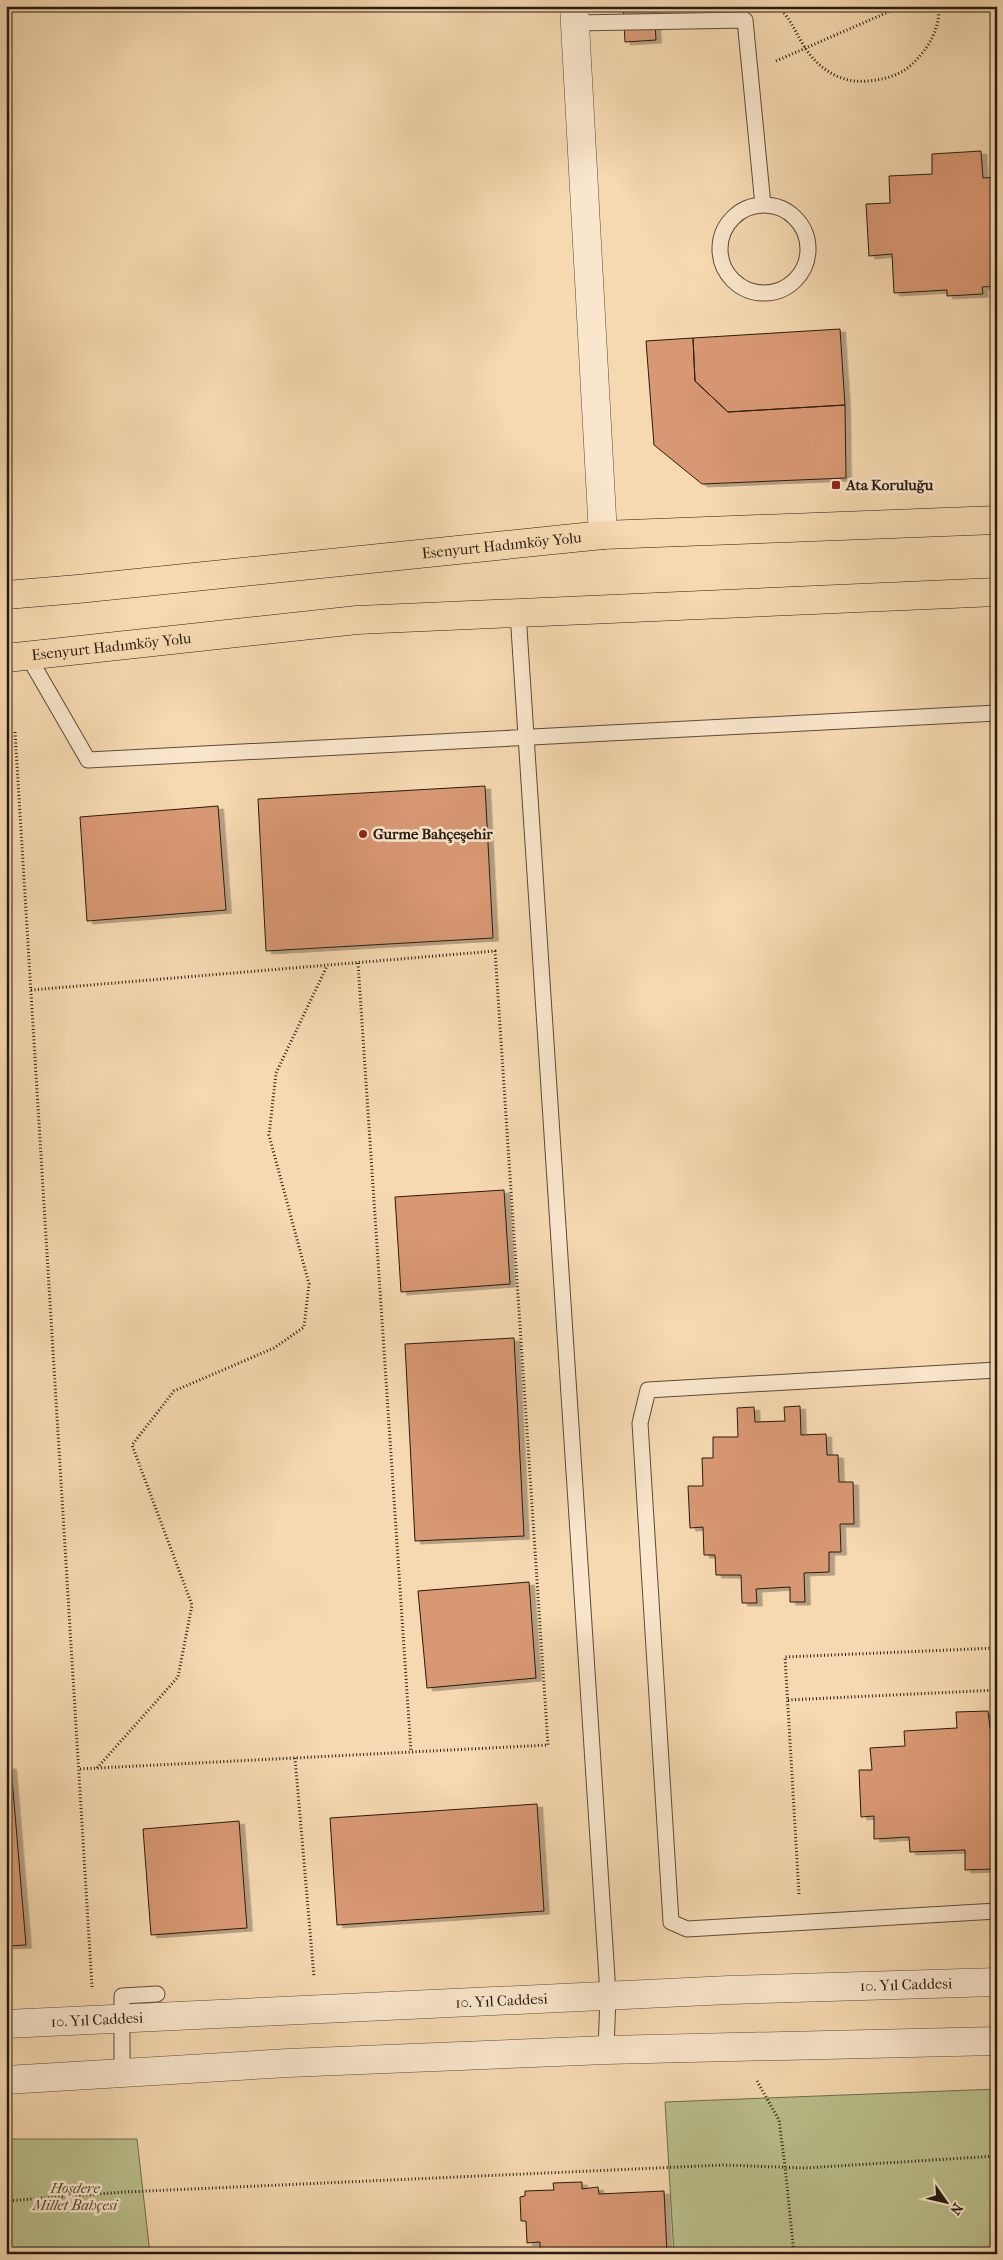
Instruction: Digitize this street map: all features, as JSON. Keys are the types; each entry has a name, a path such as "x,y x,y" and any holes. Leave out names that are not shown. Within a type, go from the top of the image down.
{"main road":[{"name":"Esenyurt Hadımköy Yolu","path":"6,595 603,535 997,520"},
{"name":"Esenyurt Hadımköy Yolu","path":"17,657 357,620 997,592"}],"street":[{"path":"574,15 603,535"},
{"name":"10. Yıl Caddesi","path":"6,2024 790,1987 997,1982"},
{"path":"6,2080 288,2063 606,2050 997,2041"}],"lane":[{"path":"574,15 745,20 763,205"},
{"path":"763,205 777,207 789,213 800,223 806,236 808,249 805,263 789,285 776,291 762,293 747,289 734,282 725,270 720,256 720,241 726,226 735,215 749,208 763,205"},
{"path":"518,613 608,1996 606,2050"},
{"path":"17,657 88,760 997,713"},
{"path":"997,1370 648,1390 640,1424 671,1922 687,1929 997,1911"},
{"path":"122,2073 122,1996 157,1994"}],"path":[{"path":"776,6 785,13 804,48 817,65 837,76 860,82 883,80 905,70 922,55 934,35 939,6"},
{"path":"750,72 902,6"},
{"path":"15,732 94,2020"},
{"path":"31,990 495,951 548,1745 79,1769"},
{"path":"358,963 411,1752"},
{"path":"97,1768 178,1677 192,1605 132,1445 174,1391 274,1348 304,1327 309,1284 269,1135 276,1073 327,965"},
{"path":"800,1923 785,1657 997,1648"},
{"path":"788,1700 997,1690"},
{"path":"294,1758 317,2010"},
{"path":"739,2048 779,2120 794,2254"},
{"path":"6,2201 135,2191 712,2166 785,2166 806,2168 997,2156"}],"green space":[{"path":"997,2089 997,2254 674,2254 665,2102"},
{"name":"Hoşdere Millet Bahçesi","path":"6,2139 137,2139 150,2254 6,2254"}],"building":[{"path":"623,6 654,6 656,40 625,42"},
{"path":"981,151 983,178 997,177 997,286 982,287 983,294 947,296 947,290 894,293 892,254 869,256 866,204 890,203 889,176 932,174 932,154"},
{"path":"840,329 845,405 728,412 695,381 693,338"},
{"path":"693,338 695,381 728,412 845,405 846,478 702,484 654,445 646,341"},
{"path":"485,786 493,938 266,951 258,799"},
{"path":"218,806 226,910 87,921 80,817"},
{"path":"504,1190 510,1284 401,1292 395,1197"},
{"path":"514,1338 524,1536 415,1541 405,1344"},
{"path":"800,1406 801,1435 826,1434 827,1455 838,1455 839,1482 853,1482 854,1524 840,1524 841,1552 829,1552 829,1572 804,1573 805,1602 790,1602 790,1587 756,1589 757,1603 742,1603 741,1575 716,1575 715,1555 704,1555 703,1527 690,1528 688,1486 703,1486 702,1458 713,1458 713,1437 738,1437 737,1408 754,1407 755,1422 785,1421 784,1407"},
{"path":"529,1582 536,1678 427,1688 418,1591"},
{"path":"988,1711 990,1728 997,1728 997,1851 992,1851 993,1869 965,1870 965,1850 910,1852 909,1837 874,1839 874,1816 861,1817 859,1770 872,1770 870,1748 905,1746 904,1731 957,1728 956,1712"},
{"path":"6,1766 11,1766 26,1945 6,1946"},
{"path":"537,1804 544,1911 337,1925 330,1818"},
{"path":"239,1821 247,1928 151,1935 143,1829"},
{"path":"582,2182 582,2189 598,2187 599,2194 664,2191 667,2254 540,2254 540,2242 527,2243 526,2221 521,2221 520,2197 525,2196 525,2191 554,2190 553,2183"}],"place":[{"name":"Ata Koruluğu","path":"836,485"},
{"name":"Gurme Bahçeşehir","path":"363,834"}]}
